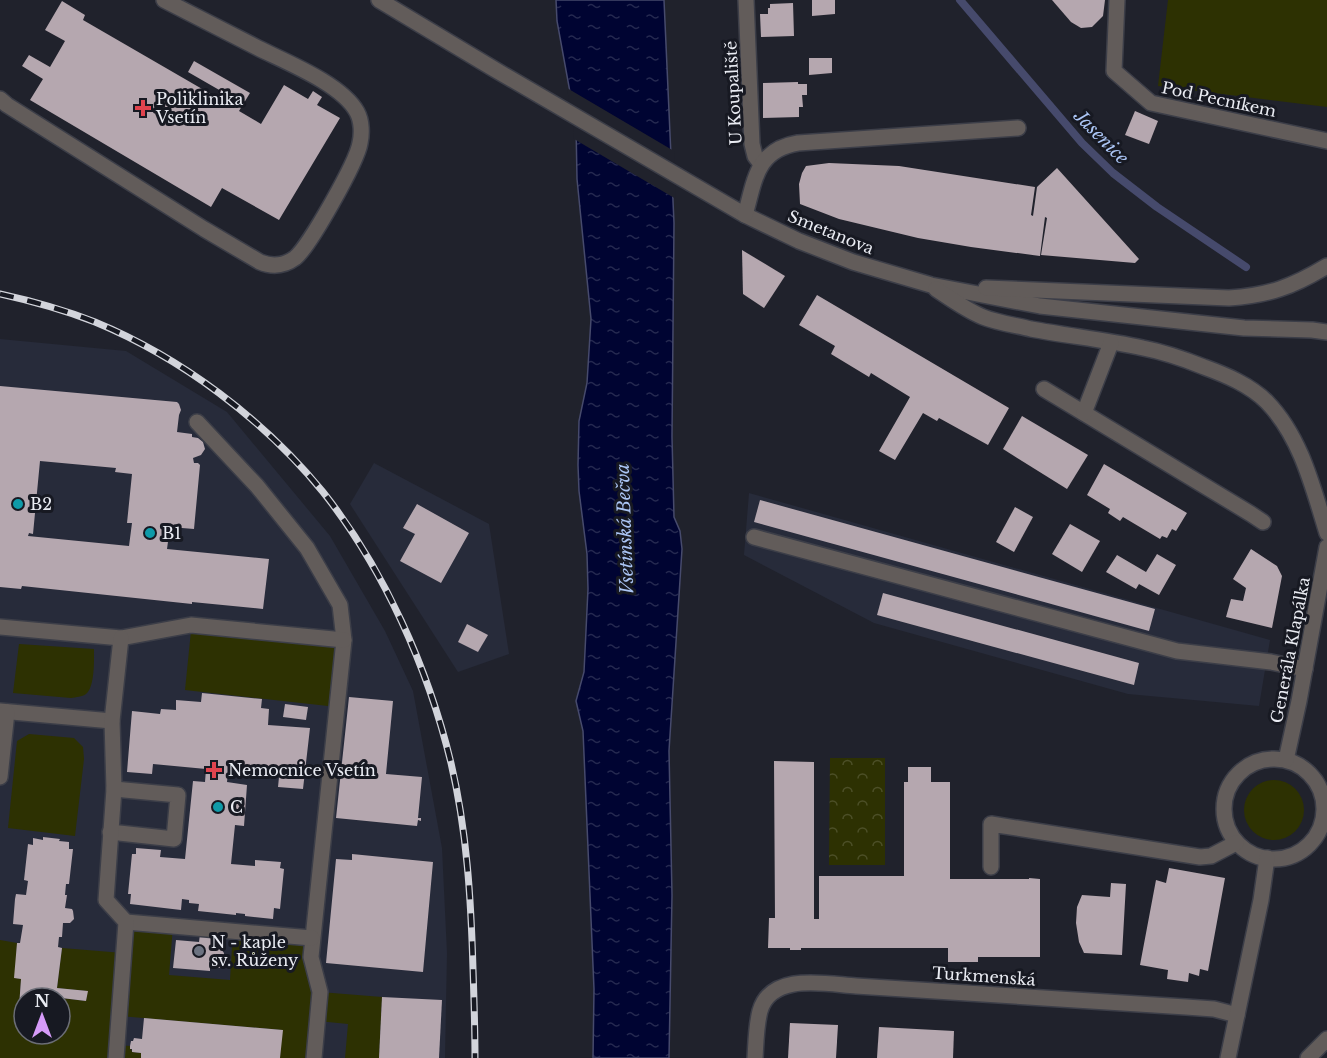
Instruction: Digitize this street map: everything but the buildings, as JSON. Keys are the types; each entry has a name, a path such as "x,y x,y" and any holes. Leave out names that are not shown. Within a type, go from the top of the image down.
{"street":[{"path":"1,101 260,262 268,265 287,263 304,249 355,159 362,133 360,118 348,100 317,78 164,0"},
{"name":"Smetanova","path":"379,0 745,214 800,241 889,274 931,285 1040,306 1244,328 1327,332"},
{"name":"U Koupaliště","path":"746,0 752,144 755,156 761,164"},
{"name":"Pod Pecníkem","path":"1117,0 1114,71 1151,102 1327,141"},
{"path":"745,214 761,164 777,149 786,145 1018,128"},
{"path":"931,285 1229,298 1270,293 1305,279 1327,266"},
{"path":"931,285 952,300 982,316 1005,323 1166,353 1247,386 1268,403 1291,435 1307,472 1327,533"},
{"path":"1084,412 1111,343"},
{"path":"1044,388 1263,522"},
{"path":"197,422 257,486 307,548 340,605 344,640 310,957 320,992 314,1058"},
{"path":"754,537 1177,651 1271,662 1305,669"},
{"name":"Generála Klapálka","path":"1286,760 1327,547"},
{"path":"0,627 121,638 191,625 344,640"},
{"path":"121,638 112,721 114,789 106,900 126,922 312,938"},
{"path":"0,777 4,711 112,721"},
{"path":"1271,758 1286,760 1303,767 1318,785 1323,805 1324,827 1299,854 1283,858 1268,858 1254,854 1236,843 1226,825 1224,817 1227,792 1233,780 1242,770 1256,762 1271,758"},
{"path":"110,832 174,839 178,795 114,789"},
{"path":"991,867 991,824 1200,857 1211,856 1236,843"},
{"path":"1228,1058 1268,858"},
{"path":"117,1058 126,922"},
{"name":"Turkmenská","path":"755,1058 760,1011 765,999 788,984 804,983 1186,1007 1237,1015"},
{"path":"1308,1058 1327,1039"}],"shaded area":[{"name":"Nemocnice Vsetín","path":"0,339 126,351 227,412 330,536 385,631 413,691 442,848 447,953 445,1058 0,1058"},
{"path":"374,463 489,524 509,654 458,672 350,504"},
{"path":"749,493 1270,640 1259,706 1128,694 874,623 744,555"}],"green space":[{"path":"1168,0 1327,0 1327,107 1158,86"},
{"path":"191,631 344,640 337,707 185,690"},
{"path":"19,644 94,649 93,673 89,691 83,696 71,698 13,693"},
{"path":"29,734 74,738 83,747 84,759 75,836 8,828 17,741"},
{"path":"830,758 885,758 885,865 829,865"},
{"path":"1274,780 1291,785 1299,793 1304,810 1299,827 1291,835 1274,840 1257,835 1249,827 1244,810 1249,793 1257,785"},
{"path":"126,922 173,926 169,975 230,980 233,931 312,938 320,992 382,997 379,1058 345,1058 348,1024 318,1021 314,1058 280,1058 282,1030 120,1016 118,1045 130,1046 132,1052 141,1053 141,1058 0,1058 0,940 17,943 15,978 21,979 20,986 12,986 12,1046 72,1046 72,999 86,1001 87,991 72,990 72,986 57,986 62,948 123,953"}],"water":[{"name":"Vsetínská Bečva","path":"556,0 664,0 674,223 672,437 674,517 680,531 682,549 669,751 672,895 669,1058 593,1058 594,989 583,731 576,701 584,672 588,589 587,554 579,491 579,421 587,383 591,319 577,179 576,125 557,21"}],"pier":[{"path":"567,88 674,151 676,199 574,139"}],"waterway":[{"name":"Jasenice","path":"960,0 1082,143 1113,173 1157,207 1246,267"}],"railway":[{"path":"0,294 48,306 95,322 159,353 190,372 247,416 300,465 323,492 366,553 416,656 430,691 451,763 461,814 469,891 475,1058"}],"place":[{"name":"Poliklinika Vsetín","path":"143,108"},
{"name":"B2","path":"18,504"},
{"name":"B1","path":"150,533"},
{"name":"Nemocnice Vsetín","path":"214,770"},
{"name":"C","path":"218,807"},
{"name":"N - kaple sv. Růženy","path":"199,951"}]}
